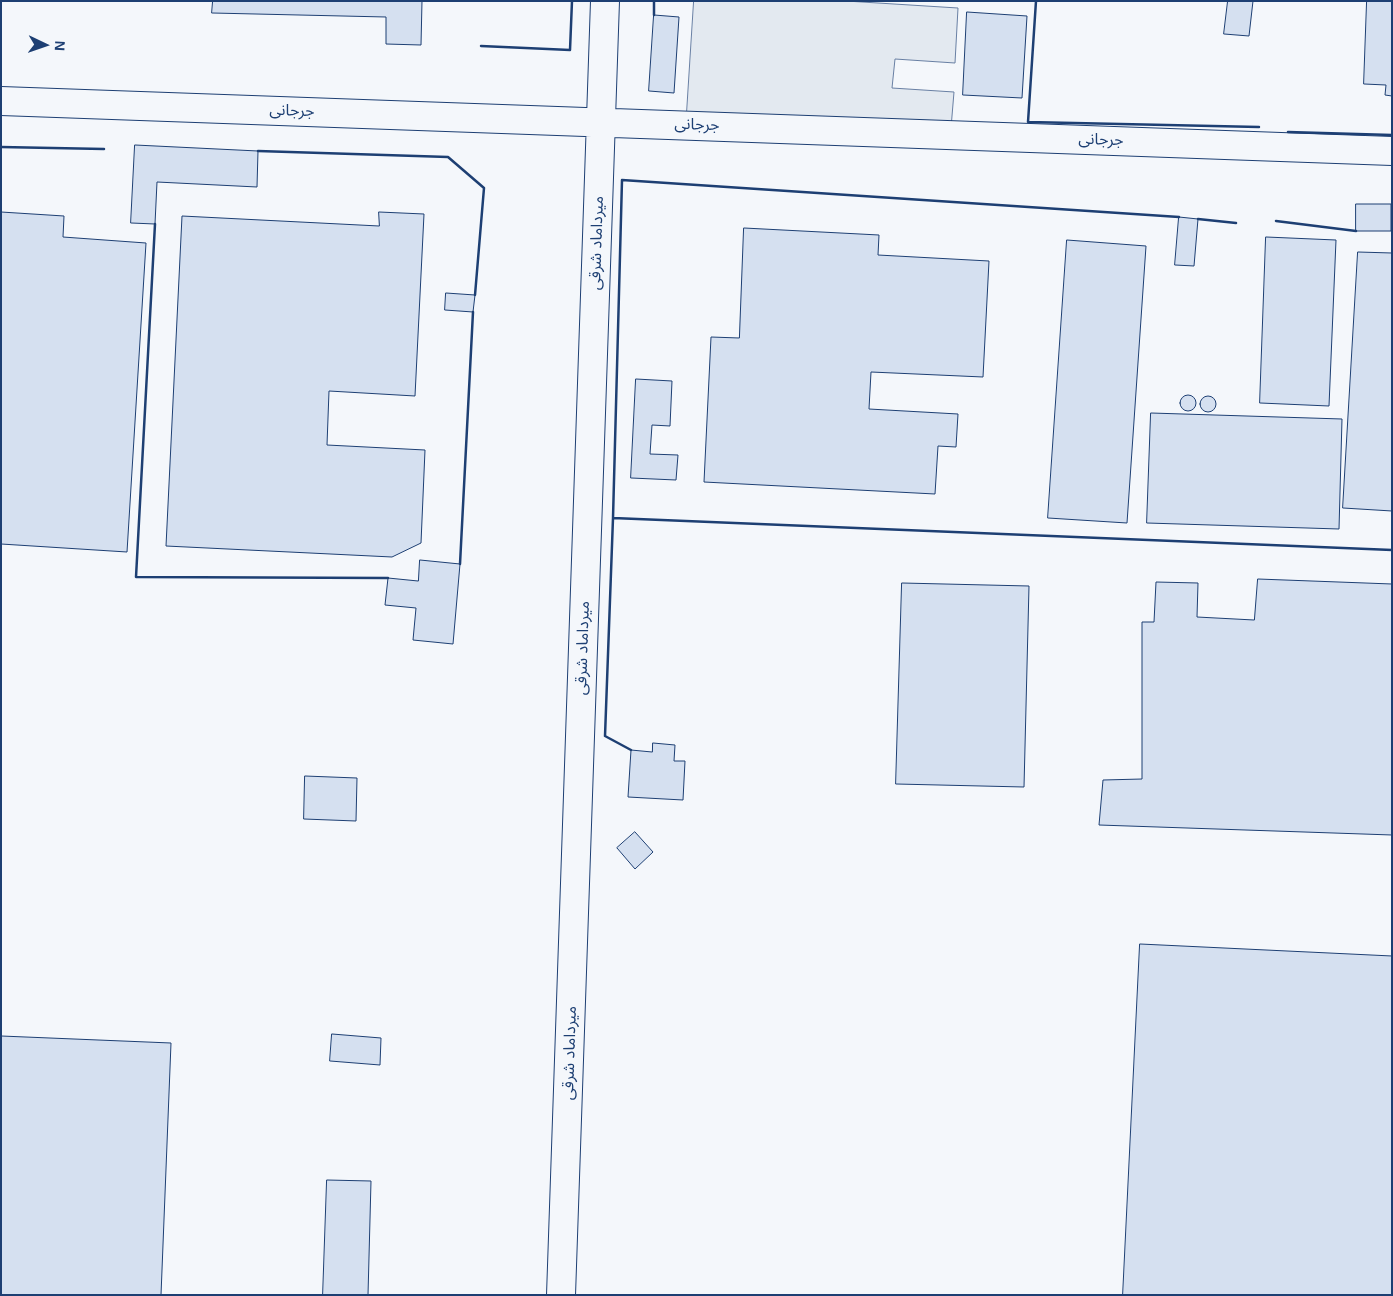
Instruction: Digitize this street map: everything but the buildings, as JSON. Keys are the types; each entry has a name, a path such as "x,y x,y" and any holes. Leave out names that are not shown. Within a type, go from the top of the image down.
{"street":[{"name":"میرداماد شرقی","path":"561,1295 605,1"},
{"name":"جرجانی","path":"1,101 1392,151"}],"shaded area":[{"path":"694,1 846,1 958,8 955,63 895,59 892,88 954,92 951,128 687,112"}],"wall":[{"path":"481,46 570,50 572,1"},
{"path":"654,1 654,15"},
{"path":"1036,1 1028,122 1259,127"},
{"path":"1288,132 1392,135"},
{"path":"1,147 104,149"},
{"path":"258,151 448,157 484,188 475,295"},
{"path":"1179,217 622,180 613,518 1392,550"},
{"path":"1198,219 1236,223"},
{"path":"1276,221 1356,231"},
{"path":"155,224 136,577 388,578"},
{"path":"460,564 473,312"},
{"path":"613,518 605,736 631,750"}]}
